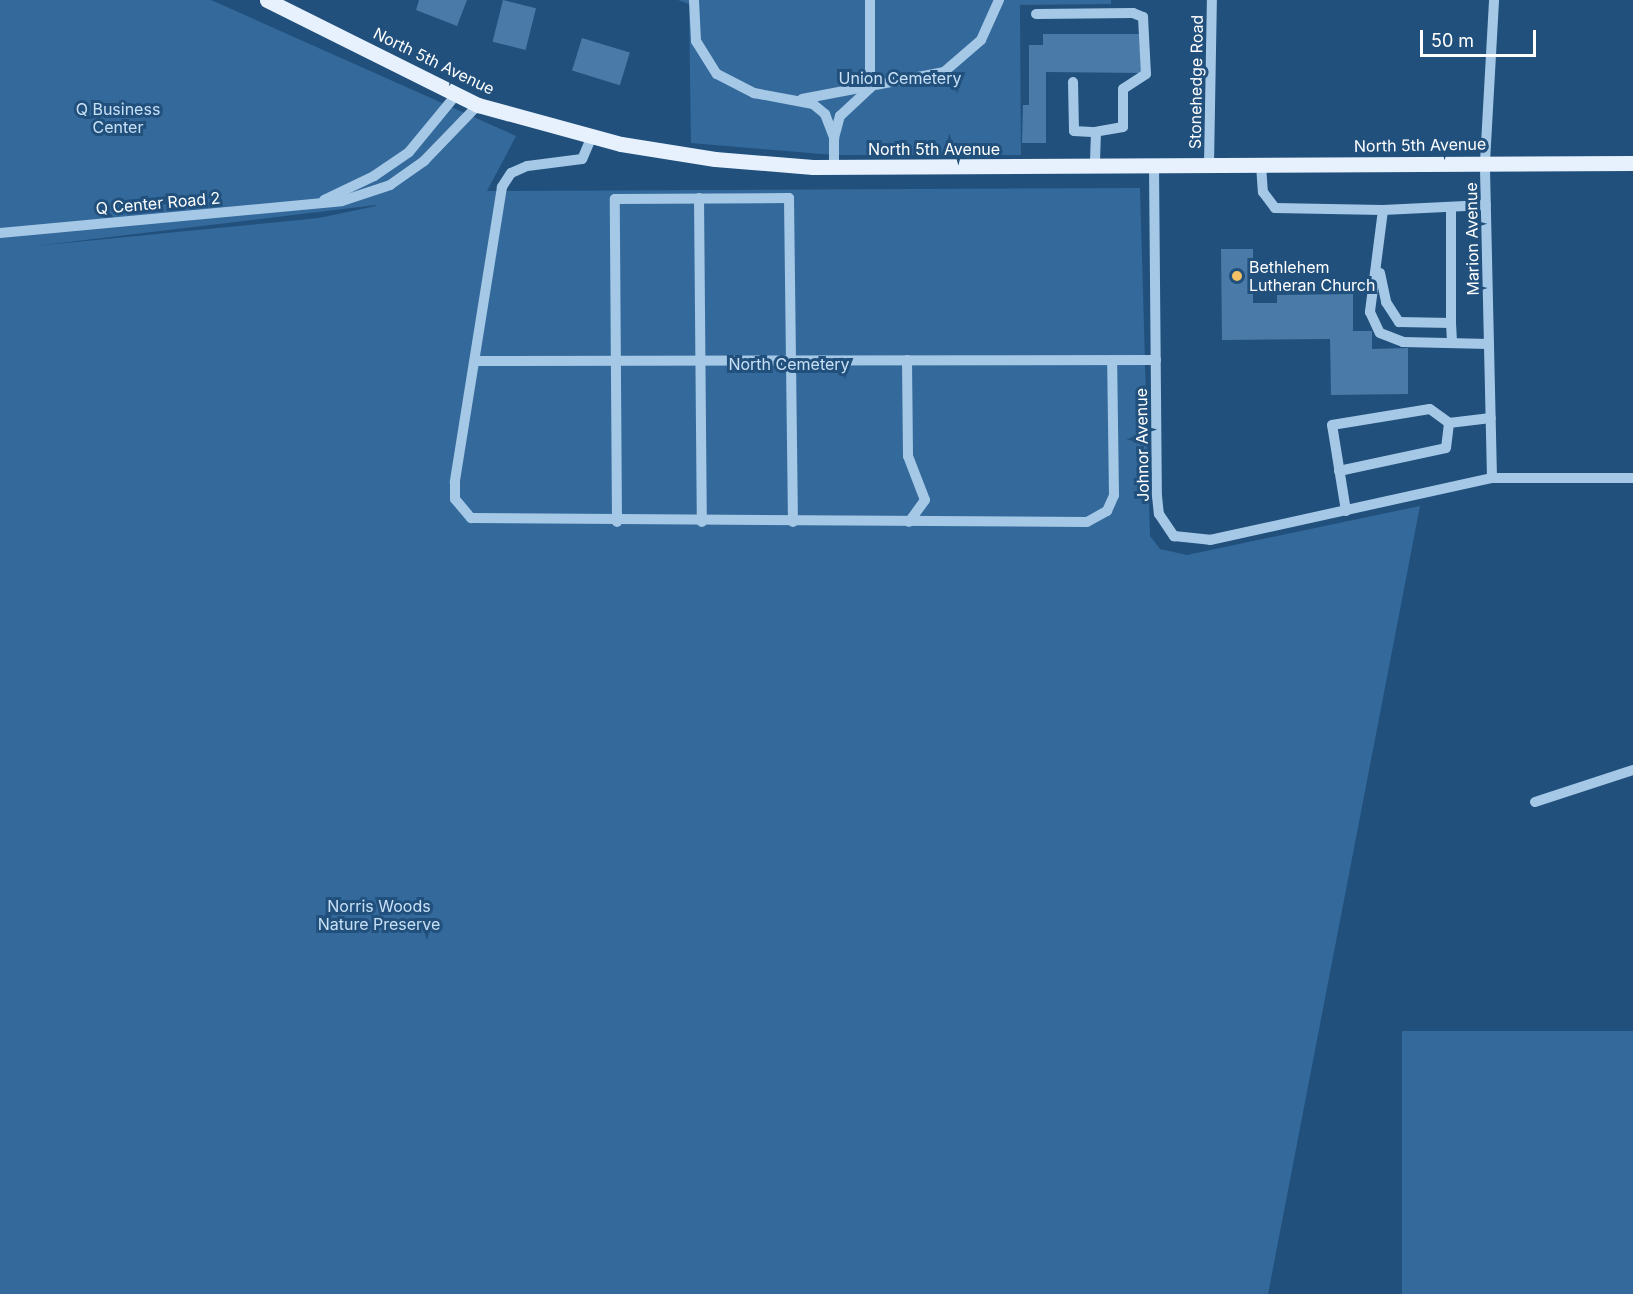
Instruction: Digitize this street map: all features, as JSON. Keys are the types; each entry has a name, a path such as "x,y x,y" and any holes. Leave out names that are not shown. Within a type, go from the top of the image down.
{"main road":[{"name":"North 5th Avenue","path":"267,0 478,105 592,136 715,159 834,167 1633,162"}],"street":[{"path":"694,0 696,41 717,74 754,93 802,99 870,88 944,72 959,62 981,40 999,0"},
{"path":"870,0 870,88"},
{"name":"Stonehedge Road","path":"1209,165 1212,0"},
{"name":"Marion Avenue","path":"1492,478 1485,162 1494,0"},
{"path":"1036,14 1133,13 1143,17 1146,74 1124,89 1123,127 1096,132 1074,131 1073,82"},
{"path":"834,138 848,106 870,88"},
{"path":"319,203 374,176 409,152 456,95"},
{"path":"802,99 825,114 834,138 834,167"},
{"path":"319,203 390,184 424,161 478,105"},
{"path":"1095,167 1096,132"},
{"path":"592,136 578,161 527,166 505,180 455,482 455,499 464,513 487,522 1077,522 1107,511 1114,495 1112,360"},
{"path":"1261,165 1263,192 1275,208 1383,210 1486,205"},
{"name":"Johnor Avenue","path":"1154,166 1159,514 1174,536 1210,540 1492,478 1633,478"},
{"path":"617,522 615,199 699,198 789,198 793,522"},
{"path":"699,198 702,522"},
{"name":"Q Center Road 2","path":"0,233 319,203"},
{"path":"1451,207 1452,343"},
{"path":"1383,210 1379,267 1370,312 1380,333 1403,342 1489,344"},
{"path":"1379,267 1386,302 1399,322 1451,323"},
{"path":"907,360 908,456 925,500 909,522"},
{"path":"475,361 1156,360"},
{"path":"1346,511 1332,425 1430,409 1449,423 1491,418"},
{"path":"1339,471 1446,448 1449,423"},
{"path":"1534,802 1633,770"}],"green space":[{"name":"Norris Woods Nature Preserve","path":"0,0 211,0 516,136 487,191 1140,188 1150,536 1160,549 1187,555 1420,506 1268,1294 0,1294","holes":["376,205 319,218 35,246"]},
{"name":"Union Cemetery","path":"678,0 1111,0 1111,4 1020,5 1021,155 834,155 691,143 689,4"},
{"path":"1402,1031 1633,1031 1633,1294 1402,1294"}],"building":[{"path":"419,0 467,0 457,26 416,10"},
{"path":"503,0 536,8 526,50 493,42"},
{"path":"1043,34 1142,34 1142,73 1046,72 1046,143 1022,143 1023,105 1029,105 1029,45 1043,45"},
{"path":"582,38 630,53 620,85 572,71"},
{"path":"1221,249 1253,249 1253,303 1277,303 1277,295 1353,294 1353,331 1372,331 1372,349 1408,348 1408,394 1331,395 1330,339 1222,340"}],"place":[{"name":"Bethlehem Lutheran Church","path":"1237,276"}],"park label":[{"name":"Q Business Center","path":"118,118"},
{"name":"North Cemetery","path":"789,364"}]}
